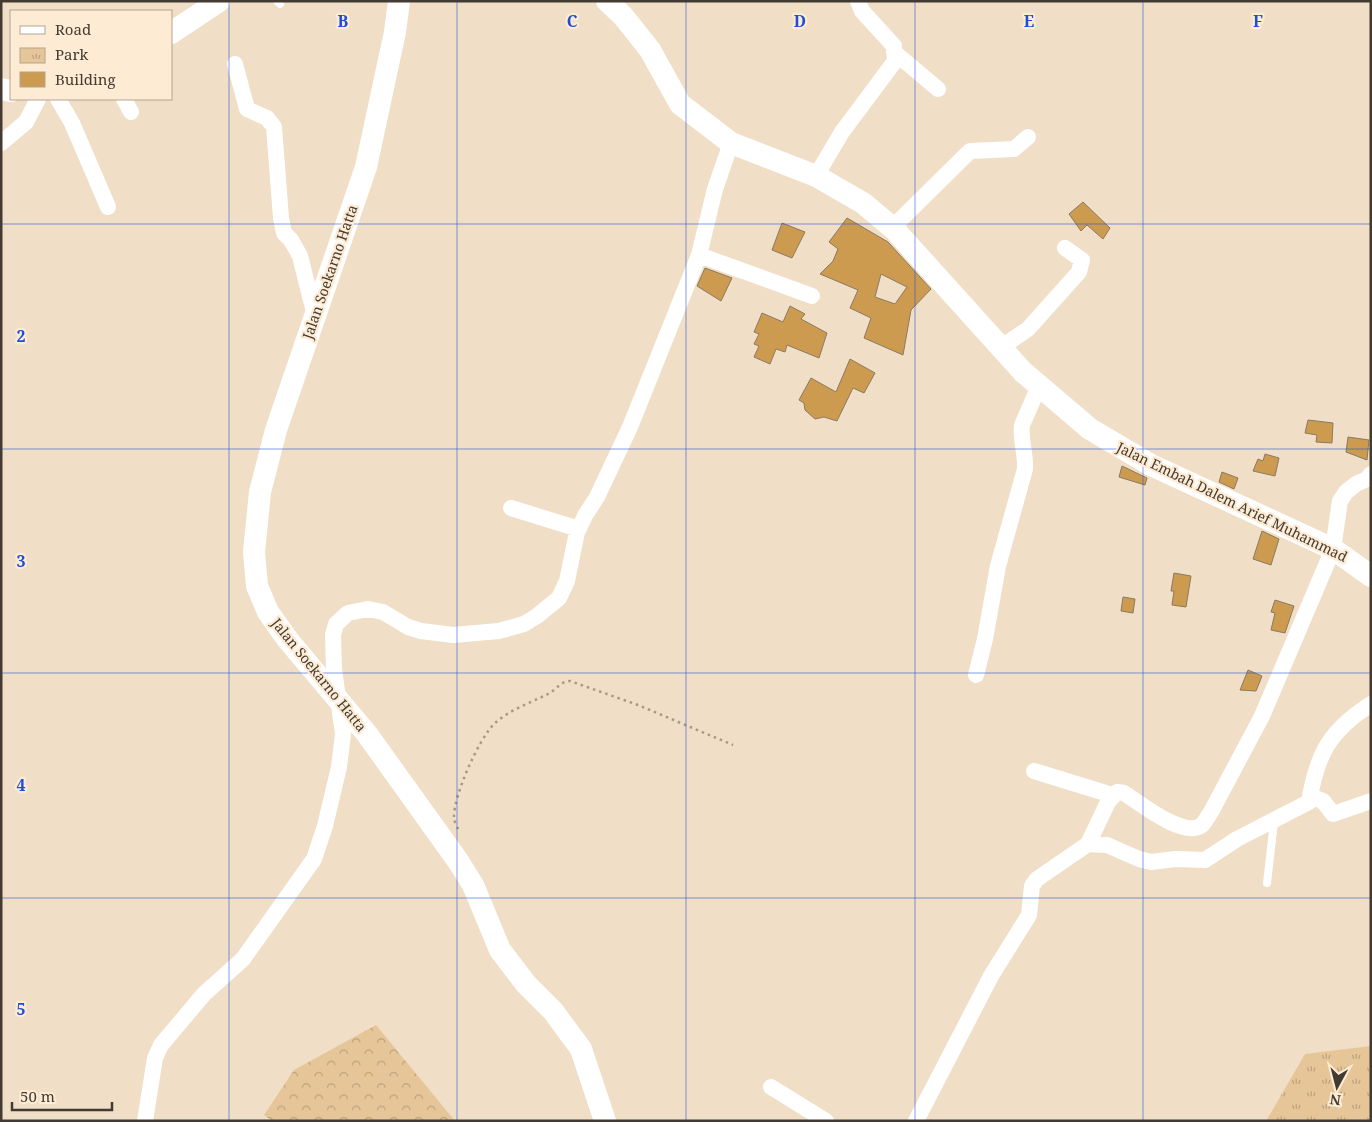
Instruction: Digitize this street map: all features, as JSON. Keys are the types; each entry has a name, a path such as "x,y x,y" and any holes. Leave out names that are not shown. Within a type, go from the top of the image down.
{"street":[{"path":"172,32 219,1"},
{"name":"Jalan Soekarno Hatta","path":"399,1 395,32 366,167 276,430 260,492 254,552 257,586 268,612 288,640 367,734 458,862 473,885 500,950 526,984 553,1011 581,1049 605,1121"},
{"name":"Jalan Embah Dalem Arief Muhammad","path":"607,1 623,16 650,50 680,104 731,143 816,176 863,203 893,227 1000,348 1039,386 1090,429 1109,442 1209,493 1333,549 1371,576"},
{"path":"816,176 842,132 888,73 895,61 894,46 862,11 858,1"},
{"path":"894,52 938,89"},
{"path":"235,64 247,109 267,118 274,127 280,218 284,234 291,240 300,256 315,316"},
{"path":"1,143 26,122 37,100"},
{"path":"59,100 72,123 108,207"},
{"path":"893,227 970,151 1014,149 1028,138"},
{"path":"145,1121 152,1075 161,1045 204,994 243,959 314,859 325,826 339,767 343,734 340,702 335,682 333,635 336,624 348,613 368,609 383,612 408,628 445,634 499,631 524,624 552,605 562,593 578,529 597,497 630,427 699,255 715,189 731,143"},
{"path":"1000,348 1028,329 1078,272 1082,260 1065,248"},
{"path":"699,255 812,296"},
{"path":"976,675 985,640 998,566 1025,469 1026,456 1021,431 1022,425 1039,386"},
{"path":"916,1121 991,976 1029,915 1032,886 1037,879 1088,844 1112,795 1117,792 1124,793 1178,827 1194,828 1202,825 1211,812 1262,716 1333,549 1340,501 1346,492 1356,484 1367,479 1371,474"},
{"path":"511,508 578,529"},
{"path":"1088,844 1107,845 1139,859 1151,862 1176,858 1205,860 1309,802 1317,761 1329,740 1343,724 1371,704"},
{"path":"1034,771 1112,795"},
{"path":"1310,796 1323,801 1333,814 1371,801"},
{"path":"771,1087 826,1121"}],"lane":[{"path":"1267,883 1274,822"}],"path":[{"path":"458,862 460,836 454,818 462,782 477,750 494,725 511,712 551,692 564,681 570,681 638,705 733,745"}],"green space":[{"path":"376,1025 455,1121 272,1121 264,1115 294,1070"},
{"path":"1371,1046 1371,1121 1266,1121 1305,1054"}],"building":[{"path":"1083,202 1110,228 1103,239 1087,225 1081,231 1069,214"},
{"path":"847,218 888,242 931,289 911,310 903,355 864,338 871,318 850,308 858,290 820,274 833,261 838,249 829,242","holes":["881,274 907,287 895,304 875,297"]},
{"path":"782,223 805,232 792,258 772,250"},
{"path":"705,268 732,278 721,301 697,286"},
{"path":"790,306 805,314 801,319 827,333 819,358 787,345 785,352 776,349 770,364 754,357 759,346 754,344 759,334 754,332 762,313 783,322"},
{"path":"850,359 875,373 864,393 853,388 837,421 824,417 815,419 805,410 804,403 799,400 811,378 836,392"},
{"path":"1308,420 1333,423 1332,443 1316,442 1317,435 1305,433"},
{"path":"1348,437 1369,440 1367,460 1346,452"},
{"path":"1265,454 1279,458 1275,476 1253,471 1258,459 1263,461"},
{"path":"1122,466 1147,478 1145,485 1119,477"},
{"path":"1222,472 1238,478 1234,489 1219,482"},
{"path":"1262,531 1279,539 1271,565 1253,559"},
{"path":"1174,573 1191,576 1186,607 1172,605 1174,591 1171,591"},
{"path":"1123,597 1135,599 1133,613 1121,611"},
{"path":"1275,600 1294,606 1285,633 1271,630 1275,613 1271,612"},
{"path":"1248,670 1262,676 1256,691 1240,690"}]}
